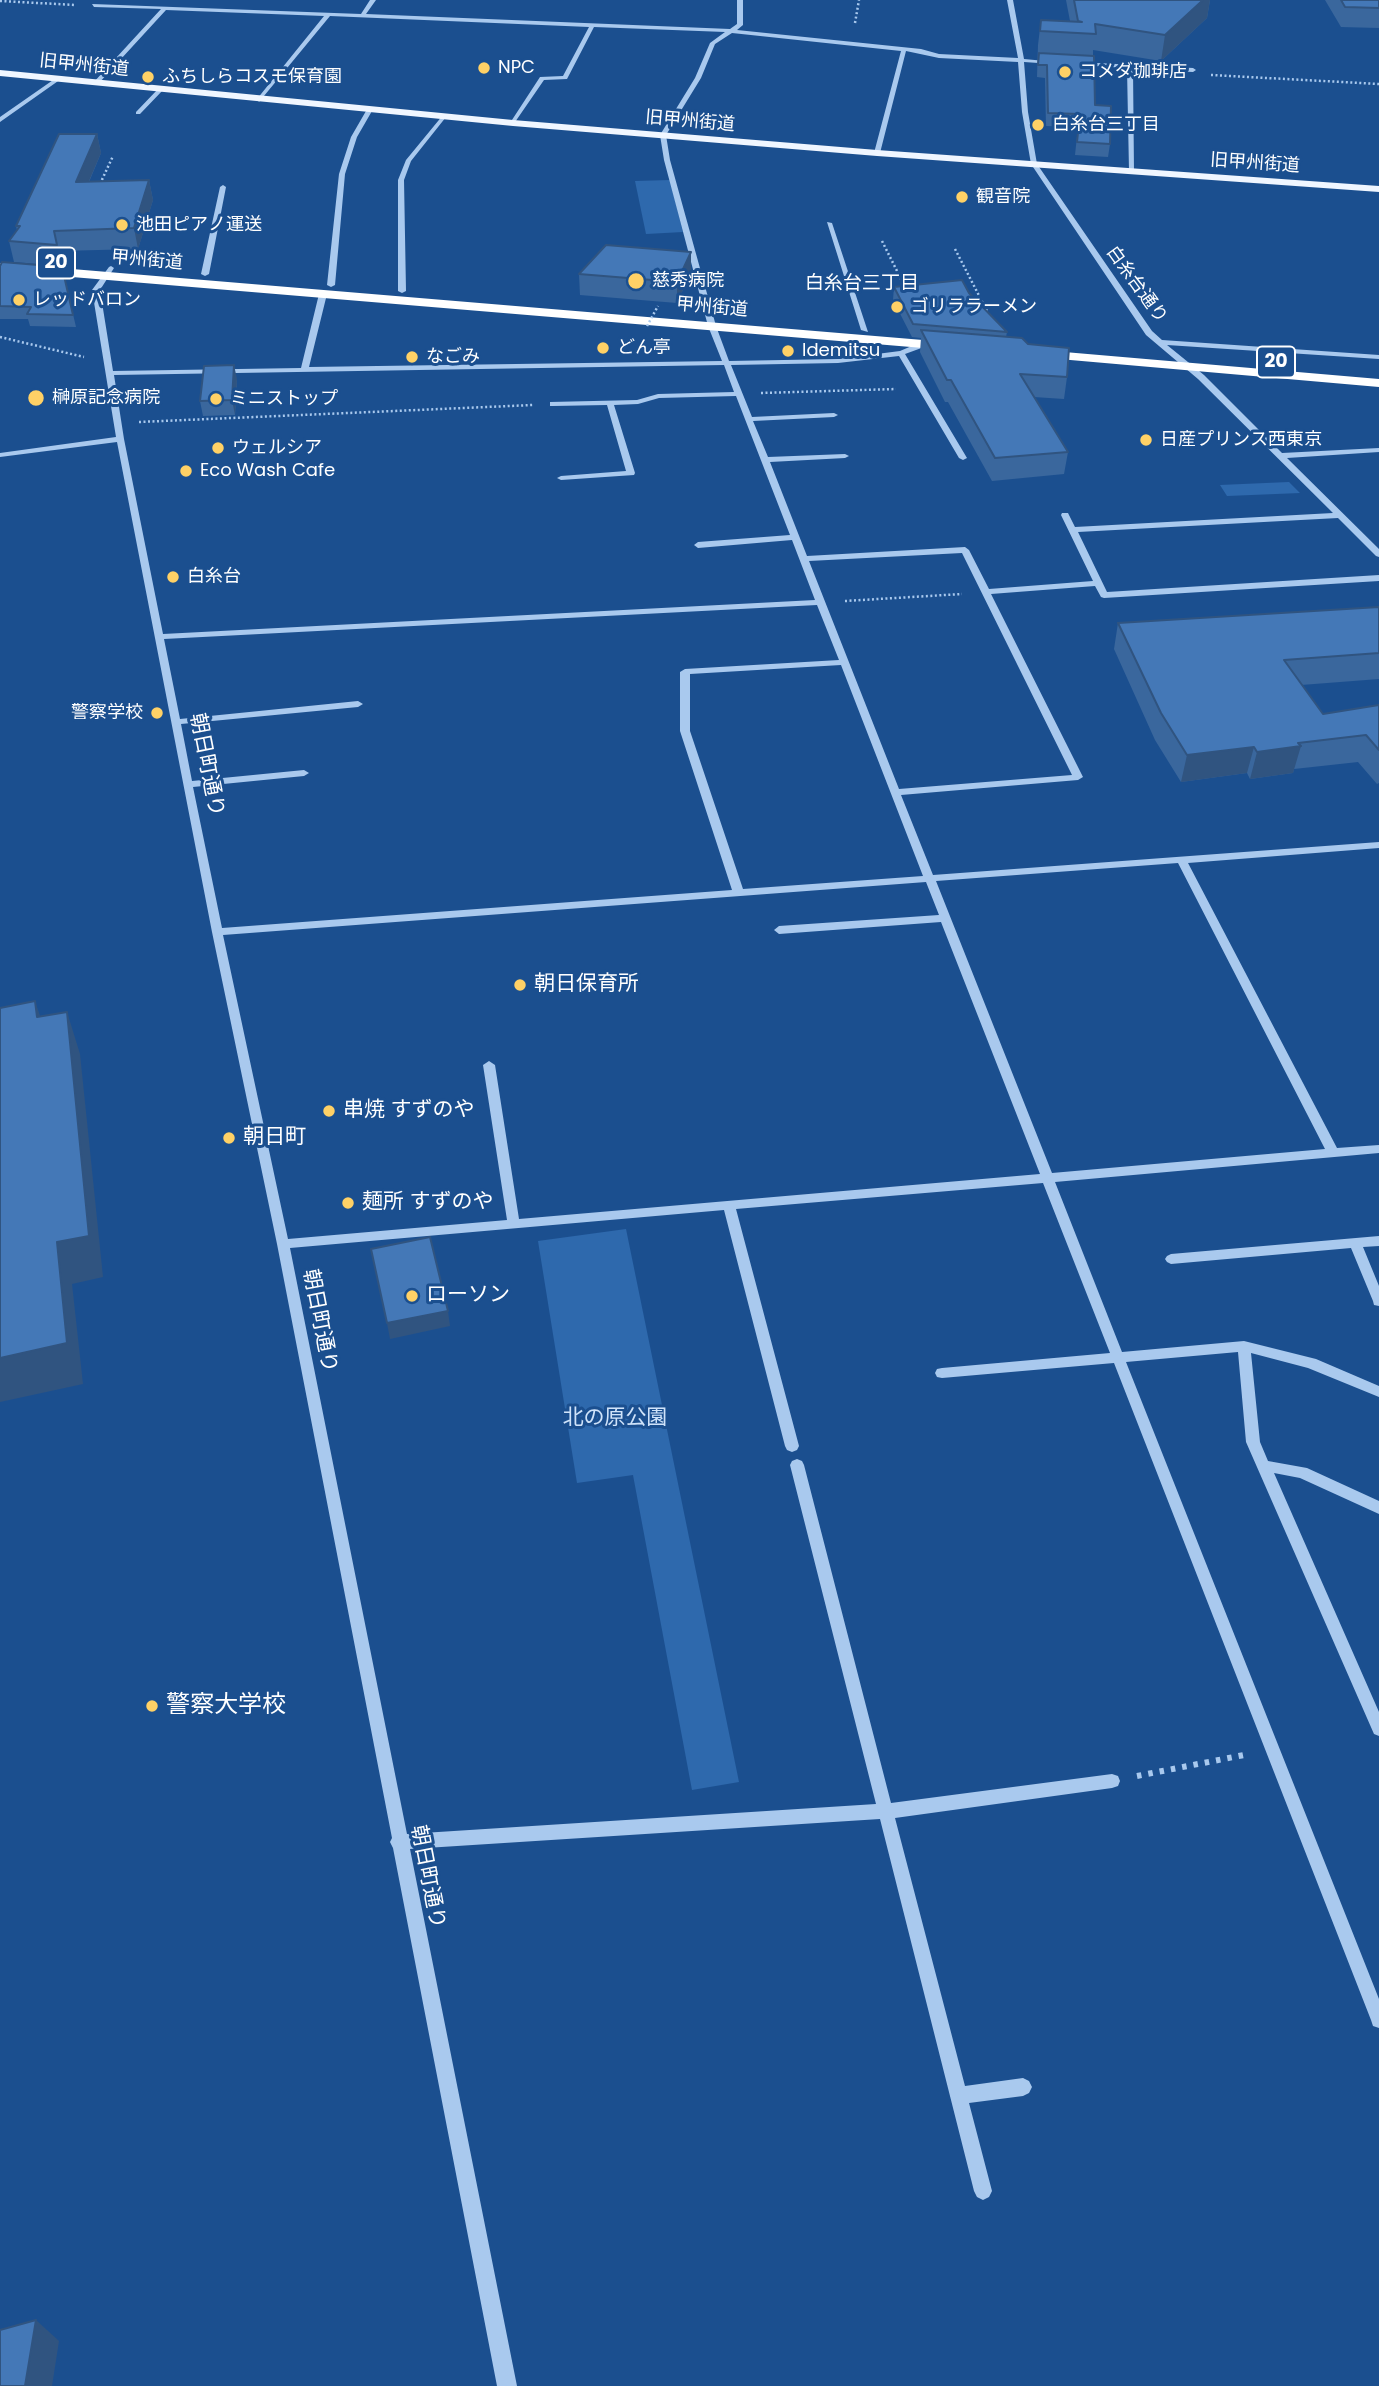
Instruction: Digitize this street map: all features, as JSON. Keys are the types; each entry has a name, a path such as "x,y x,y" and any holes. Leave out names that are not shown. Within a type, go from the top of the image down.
{"highway":[{"name":"甲州街道","path":"0,258 109,272 711,321 865,330 959,342 924,344 711,321 402,291 327,289 205,274 109,272 0,267"},
{"name":"20","path":"1038,344 1379,371"},
{"name":"20","path":"1028,353 1379,383"}],"main road":[{"name":"旧甲州街道","path":"0,73 369,111 877,153 1379,189"}],"street":[{"path":"363,15 373,0"},
{"path":"740,0 742,18 735,31 713,43 698,78 663,135 667,160 711,321 1379,2020"},
{"name":"白糸台通り","path":"1010,0 1021,60 1025,112 1034,164 1149,333 1189,367 1379,554"},
{"path":"94,5 735,31 904,49 939,56 1062,63"},
{"path":"96,83 164,9"},
{"path":"259,100 329,14"},
{"path":"513,123 542,78 565,78 593,24"},
{"path":"877,153 904,49"},
{"path":"1075,64 1193,70"},
{"path":"1130,67 1132,171"},
{"path":"0,120 58,79"},
{"path":"138,113 160,90"},
{"path":"304,371 327,289 342,174 354,138 369,111"},
{"path":"402,291 401,180 408,161 443,117"},
{"path":"205,274 223,187"},
{"path":"829,223 865,330"},
{"name":"朝日町通り","path":"109,272 96,290 120,439 217,932 283,1244 398,1842 507,2386"},
{"path":"1160,342 1379,357"},
{"path":"109,373 838,361 901,353 924,344"},
{"path":"901,353 963,458"},
{"path":"553,404 638,402 658,396 739,394"},
{"path":"561,478 631,473 610,403"},
{"path":"749,419 834,415"},
{"path":"0,455 120,439"},
{"path":"1280,456 1379,450"},
{"path":"765,460 845,456"},
{"path":"1065,515 1104,595 1379,578"},
{"path":"1072,530 1339,515"},
{"path":"698,545 796,537"},
{"path":"804,559 965,550 1078,777 896,792"},
{"path":"987,593 1098,583"},
{"path":"159,637 821,602"},
{"path":"739,894 685,731 685,672 845,662"},
{"path":"176,722 358,704"},
{"path":"190,784 304,773"},
{"path":"217,932 1379,845"},
{"path":"1181,860 1333,1153"},
{"path":"779,930 945,918"},
{"path":"489,1065 514,1224"},
{"path":"283,1244 1379,1149"},
{"path":"729,1205 792,1446"},
{"path":"1171,1259 1379,1241"},
{"path":"1354,1243 1379,1301"},
{"path":"1244,1346 1253,1442 1379,1729"},
{"path":"942,1373 1117,1355 1244,1346 1311,1363 1379,1392"},
{"path":"797,1465 983,2191"},
{"path":"1263,1466 1302,1472 1379,1508"},
{"path":"398,1842 887,1811 1112,1781"},
{"path":"959,2096 1023,2087"}],"path":[{"path":"0,1 94,5"},
{"path":"1193,70 1214,76 1379,84"},
{"path":"97,192 113,156"},
{"path":"882,241 906,291"},
{"path":"956,249 992,321"},
{"path":"647,326 658,306"},
{"path":"0,337 107,363"},
{"path":"739,394 922,388"},
{"path":"118,423 553,404"},
{"path":"821,602 987,593"},
{"path":"1112,1781 1272,1750"}],"green space":[{"path":"670,180 683,232 646,234 635,181"},
{"path":"1289,482 1300,493 1227,496 1220,485"},
{"name":"北の原公園","path":"626,1229 739,1782 692,1790 633,1475 577,1483 538,1241"}],"building":[{"path":"1074,0 1203,0 1165,35 1095,24 1096,34 1040,31 1041,20 1082,22 1078,21"},
{"path":"1341,0 1379,0 1379,8 1345,7"},
{"path":"1039,53 1094,56 1095,105 1111,106 1110,144 1077,142 1080,114 1048,113 1047,65 1038,65"},
{"path":"59,134 97,134 76,182 149,180 134,228 54,231 57,245 9,241 20,226 16,226"},
{"path":"606,245 691,252 677,282 579,274"},
{"path":"2,262 62,267 73,315 27,314 31,307 0,306"},
{"path":"962,280 969,293 1007,332 913,324 894,287"},
{"path":"921,330 1022,338 1028,344 1069,348 1067,377 1020,374 1068,452 995,458 951,380 947,380"},
{"path":"234,365 232,400 200,401 204,366"},
{"path":"1379,607 1379,653 1284,660 1323,714 1379,705 1379,750 1366,735 1298,743 1301,746 1257,752 1254,747 1187,755 1161,713 1118,623"},
{"path":"35,1001 37,1017 67,1012 89,1236 57,1242 67,1343 0,1358 0,1008"},
{"name":"ローソン","path":"430,1237 448,1311 387,1323 371,1249"},
{"path":"36,2320 25,2386 0,2386 0,2330"}],"place":[{"name":"NPC","path":"484,68"},
{"name":"コメダ珈琲店","path":"1065,72"},
{"name":"ふちしらコスモ保育園","path":"148,77"},
{"name":"白糸台三丁目","path":"1038,125"},
{"name":"観音院","path":"962,197"},
{"name":"池田ピアノ運送","path":"122,225"},
{"name":"慈秀病院","path":"636,281"},
{"name":"レッドバロン","path":"19,300"},
{"name":"ゴリララーメン","path":"897,307"},
{"name":"どん亭","path":"603,348"},
{"name":"Idemitsu","path":"788,351"},
{"name":"なごみ","path":"412,357"},
{"name":"榊原記念病院","path":"36,398"},
{"name":"ミニストップ","path":"216,399"},
{"name":"日産プリンス西東京","path":"1146,440"},
{"name":"ウェルシア","path":"218,448"},
{"name":"Eco Wash Cafe","path":"186,471"},
{"name":"白糸台","path":"173,577"},
{"name":"警察学校","path":"157,713"},
{"name":"朝日保育所","path":"520,985"},
{"name":"串焼 すずのや","path":"329,1111"},
{"name":"朝日町","path":"229,1138"},
{"name":"麺所 すずのや","path":"348,1203"},
{"name":"ローソン","path":"412,1296"},
{"name":"警察大学校","path":"152,1706"}],"district":[{"name":"白糸台三丁目","path":"862,284"}]}
